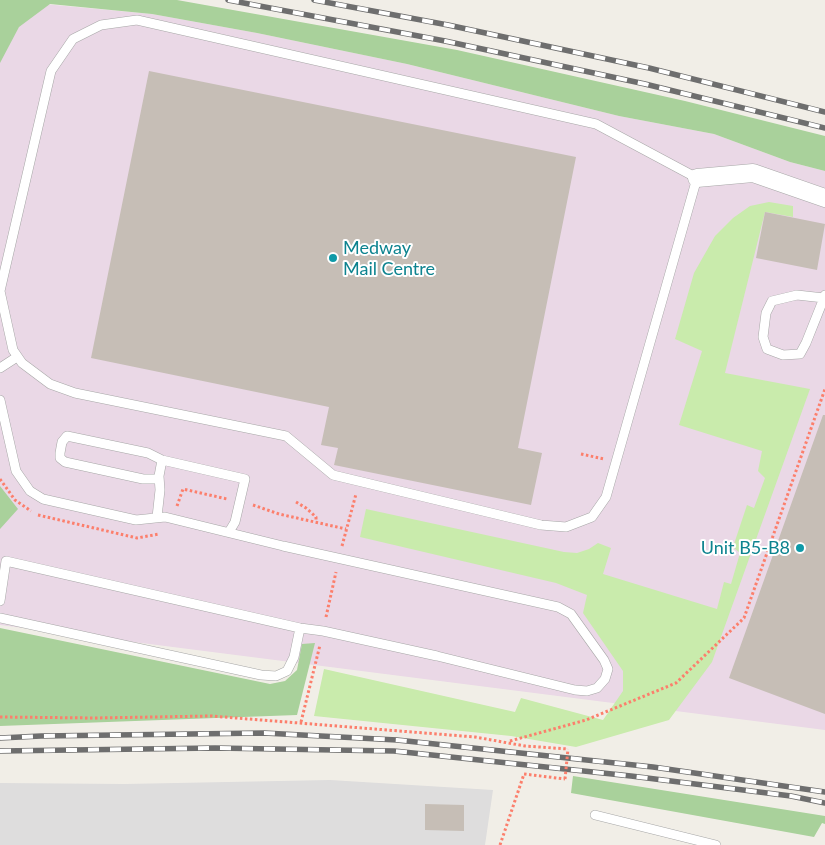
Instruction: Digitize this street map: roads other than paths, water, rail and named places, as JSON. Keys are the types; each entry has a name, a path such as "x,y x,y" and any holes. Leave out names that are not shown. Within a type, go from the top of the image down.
{"street":[{"path":"697,178 754,173 825,198"}],"lane":[{"path":"137,20 596,124 697,178 606,497 592,517 566,527 541,525 333,475 286,436 65,390 36,375 17,356 10,339 0,291 51,71 73,39 101,25 137,20"},
{"path":"797,296 825,297 800,354 783,355 767,349 763,337 766,313 772,301 797,296"},
{"path":"0,368 17,356"},
{"path":"0,400 15,469 30,491 48,500 136,520 157,516 564,609 571,614 608,667 603,683 595,689 575,690 429,654 323,631 300,628 6,561 0,601"},
{"path":"159,479 143,479 65,462 60,458 64,438 69,437 148,453 162,460 245,479 235,522 229,532"},
{"path":"157,516 162,460"},
{"path":"0,618 261,675 276,676 287,671 294,657 300,628"},
{"path":"595,815 716,845"}],"railway":[{"path":"228,0 445,41 645,84 825,128"},
{"path":"314,0 448,25 649,68 825,112"},
{"path":"0,738 264,733 397,740 653,767 825,792"},
{"path":"0,751 215,748 394,751 631,776 791,796 825,803"}],"place":[{"name":"Medway Mail Centre","path":"333,258"},
{"name":"Unit B5-B8","path":"800,548"}]}
